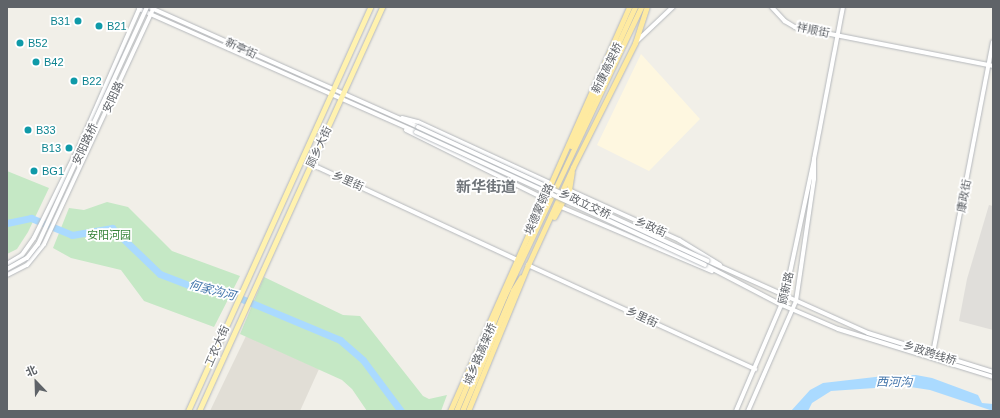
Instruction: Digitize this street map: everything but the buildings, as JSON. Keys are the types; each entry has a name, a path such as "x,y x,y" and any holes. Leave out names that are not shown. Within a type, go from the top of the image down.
{"highway":[{"name":"埃德蒙顿路","path":"450,411 504,286 629,7"},
{"name":"新康高架桥","path":"556,186 578,129 635,7"},
{"name":"埃德蒙顿路","path":"506,298 556,186 641,7"},
{"name":"埃德蒙顿路","path":"468,411 528,266 548,226 573,167 635,43 647,7"},
{"path":"548,226 561,207 569,190 573,167"},
{"path":"504,286 520,264"},
{"name":"埃德蒙顿路","path":"506,298 528,266"},
{"name":"城乡路高架桥","path":"456,411 506,298"},
{"name":"城乡路高架桥","path":"462,411 506,298"}],"main road":[{"name":"顾乡大街","path":"246,282 370,7"},
{"name":"顾乡大街","path":"254,286 344,93 382,7"},
{"path":"140,8 150,15 330,96 341,99 394,122 417,129"},
{"name":"安阳路","path":"7,264 22,255 34,238 140,8"},
{"name":"新亭街","path":"151,8 332,90"},
{"name":"安阳路","path":"7,275 27,265 44,244 150,15 151,8"},
{"name":"安阳路桥","path":"7,269 27,258 38,244 151,8"},
{"path":"332,90 344,93 392,115 417,129"},
{"path":"392,115 418,122 550,183"},
{"path":"394,122 414,134 544,198"},
{"name":"乡政立交桥","path":"417,129 708,261"},
{"name":"乡政立交桥","path":"417,129 705,265"},
{"name":"顾新路","path":"736,411 785,296 814,159"},
{"name":"顾新路","path":"748,411 796,301 814,179 814,159"},
{"name":"乡政街","path":"569,190 679,240 705,254 729,271"},
{"name":"乡政街","path":"561,207 724,276"},
{"name":"乡政街","path":"708,261 868,333"},
{"name":"乡政街","path":"705,265 782,305 865,338 993,377"},
{"name":"工农大街","path":"188,411 246,282"},
{"name":"工农大街","path":"199,411 254,286"},
{"name":"乡政跨线桥","path":"868,333 993,372"}],"street":[{"path":"635,43 673,7"},
{"name":"祥顺街","path":"772,7 785,21 795,27 991,66"},
{"name":"顾新路","path":"814,159 842,7"},
{"name":"康政街","path":"934,348 991,66 993,43"},
{"name":"乡里街","path":"311,164 516,259"},
{"name":"乡里街","path":"528,266 755,369"}],"shaded area":[{"path":"641,54 700,119 649,171 597,145"},
{"path":"989,205 993,206 993,330 959,321 967,279"},
{"path":"246,336 319,369 300,411 210,411"}],"green space":[{"path":"7,171 49,188 28,232 17,249 7,254"},
{"name":"安阳河园","path":"107,202 128,207 172,251 240,276 214,327 144,301 121,270 71,258 53,248 69,208 84,210"},
{"path":"264,277 343,315 360,316 423,396 429,399 447,395 441,411 367,411 352,389 342,380 240,334"}],"water":[{"name":"西河沟","path":"916,375 932,378 978,395 982,403 993,404 993,411 930,390 904,386 831,391 812,403 808,411 791,411 810,390 823,383 884,376"}],"waterway":[{"name":"何家沟河","path":"7,223 31,218 72,235 112,228 160,274 196,288 223,291 340,340 363,360 401,411"}],"place":[{"name":"B31","path":"78,21"},
{"name":"B21","path":"99,26"},
{"name":"B52","path":"20,43"},
{"name":"B42","path":"36,62"},
{"name":"B22","path":"74,81"},
{"name":"B33","path":"28,130"},
{"name":"B13","path":"69,148"},
{"name":"BG1","path":"34,171"}],"district":[{"name":"新华街道","path":"486,187"}]}
